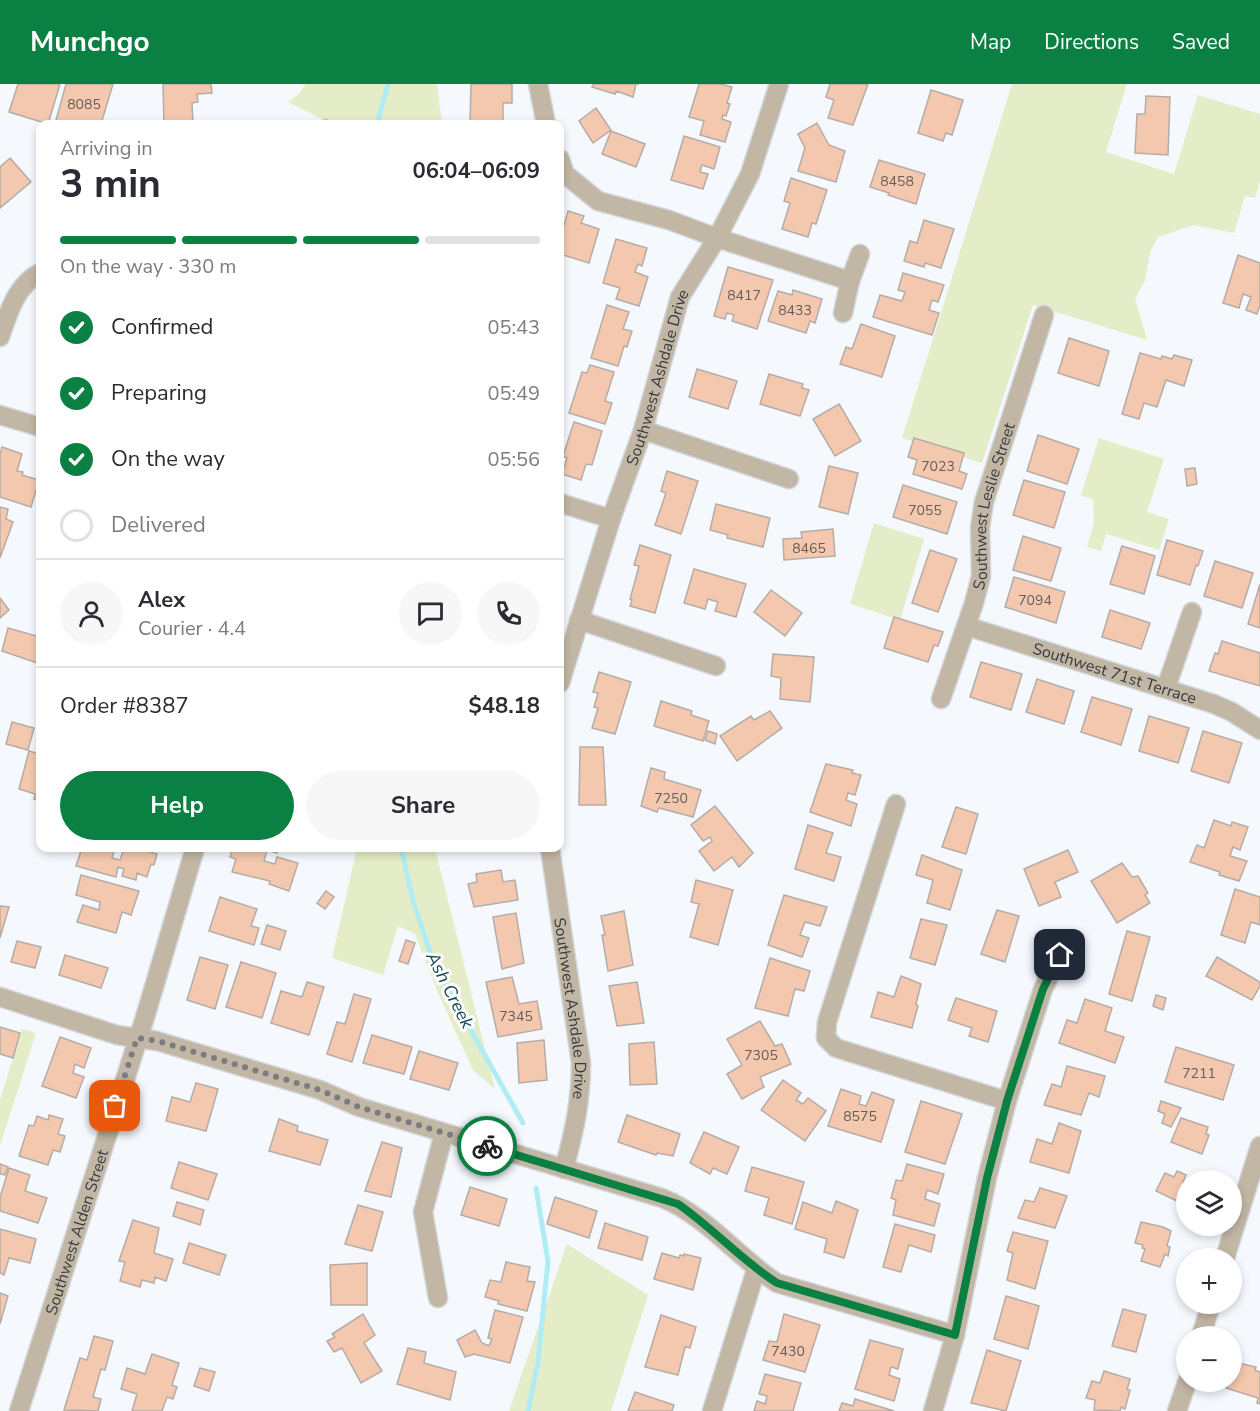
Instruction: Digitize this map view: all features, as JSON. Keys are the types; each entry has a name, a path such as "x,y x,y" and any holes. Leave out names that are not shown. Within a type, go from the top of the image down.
{"street":[{"path":"538,84 545,120"},
{"name":"Southwest Ashdale Drive","path":"564,670 611,519 643,430 680,297 717,238 750,174 779,84"},
{"path":"564,173 598,201 669,220 850,282"},
{"path":"843,313 850,282 860,254"},
{"path":"0,336 22,286 36,276"},
{"name":"Southwest Leslie Street","path":"941,699 981,576 981,527 984,502 1044,315"},
{"path":"0,415 36,426"},
{"path":"643,430 789,479"},
{"path":"564,504 611,519"},
{"path":"1166,688 1192,612"},
{"path":"579,620 716,666"},
{"name":"Southwest 71st Terrace","path":"966,626 1166,688 1232,712 1260,730"},
{"path":"896,804 826,1022 826,1038 836,1048 1007,1101"},
{"name":"Southwest Alden Street","path":"20,1411 194,852"},
{"name":"Southwest Ashdale Drive","path":"551,852 581,1063 581,1093 576,1128 564,1169"},
{"path":"933,1411 955,1335 987,1178 1007,1101 1043,989 1060,955"},
{"path":"0,997 117,1035 158,1041 320,1090 359,1107 678,1204 704,1223 756,1270 777,1283 955,1335"},
{"path":"438,1298 423,1212 444,1133"},
{"path":"1228,1248 1260,1146"},
{"path":"712,1411 756,1270"},
{"path":"1177,1411 1184,1392"}],"green space":[{"path":"305,84 437,84 442,120 324,120 288,102 300,93"},
{"path":"1012,84 1127,84 1106,152 1174,174 1198,95 1260,114 1260,181 1255,198 1245,196 1234,233 1194,225 1158,237 1150,252 1145,281 1135,298 1147,340 1033,305 982,463 902,438"},
{"path":"1099,438 1164,459 1147,512 1169,519 1159,550 1106,534 1101,551 1087,547 1094,523 1093,499 1081,495"},
{"path":"874,523 924,539 900,620 850,604"},
{"path":"356,852 436,852 495,1089 473,1070 438,993 415,934 398,926 383,975 332,958"},
{"path":"22,1029 36,1033 0,1146 0,1100"},
{"path":"567,1244 648,1295 611,1411 509,1411"}],"building":[{"path":"18,84 60,84 49,120 36,120 9,112"},
{"path":"66,84 113,84 102,120 56,120"},
{"path":"163,84 211,84 212,93 197,94 198,102 192,103 193,120 164,120"},
{"path":"471,84 512,84 512,103 503,103 503,120 470,120"},
{"path":"593,84 636,84 633,97 616,91 615,94 592,87"},
{"path":"699,84 721,84 732,87 727,103 730,104 726,116 723,115 722,119 731,122 725,142 700,135 704,121 689,117"},
{"path":"830,84 868,84 853,125 828,118 834,100 826,97"},
{"path":"931,90 963,100 952,135 946,133 943,141 918,133"},
{"path":"1146,96 1170,97 1168,155 1135,153 1137,114 1145,114"},
{"path":"596,108 611,130 593,143 579,121"},
{"path":"817,123 829,145 845,151 836,182 798,171 805,148 798,134"},
{"path":"611,131 645,144 636,167 602,154"},
{"path":"684,136 720,147 714,169 702,165 700,172 708,174 703,189 671,180"},
{"path":"10,158 31,182 0,208 0,167"},
{"path":"879,160 925,174 916,204 870,187"},
{"path":"791,178 827,190 816,224 812,223 808,237 782,229 790,203 784,201"},
{"path":"568,211 584,216 581,223 599,229 589,263 564,255 564,225"},
{"path":"924,220 954,229 941,268 925,263 924,267 904,261 910,241 917,243"},
{"path":"616,239 647,248 642,266 638,264 635,272 648,277 639,306 616,299 620,288 603,283"},
{"path":"1238,255 1260,263 1260,305 1257,314 1246,310 1251,297 1243,294 1239,308 1223,303"},
{"path":"728,267 773,280 757,329 732,321 734,315 727,313 725,319 714,316"},
{"path":"903,273 944,285 938,302 932,300 929,310 939,313 932,335 873,317 880,295 902,301 905,292 898,290"},
{"path":"793,290 822,299 815,323 810,321 806,333 768,321 778,291 792,295"},
{"path":"607,305 629,312 623,329 632,331 627,347 624,346 618,366 591,358"},
{"path":"861,324 895,336 882,377 840,364 846,347 852,349"},
{"path":"1069,338 1109,351 1099,386 1058,373"},
{"path":"1140,353 1161,359 1162,356 1172,359 1174,355 1192,360 1184,386 1166,380 1157,407 1144,403 1139,419 1122,414"},
{"path":"590,365 614,372 605,401 612,403 605,424 569,413 582,372 587,373"},
{"path":"697,369 737,381 728,409 689,397"},
{"path":"769,374 803,384 802,388 809,390 800,416 760,404"},
{"path":"839,404 861,441 835,456 813,419"},
{"path":"574,422 602,431 592,465 586,464 581,480 564,475 567,458 564,456"},
{"path":"1038,435 1079,449 1067,484 1027,471"},
{"path":"914,438 964,453 959,471 967,474 962,489 913,474 917,460 908,457"},
{"path":"2,447 22,454 17,471 36,479 36,490 31,507 0,497"},
{"path":"829,466 858,473 848,514 819,507"},
{"path":"1195,468 1197,484 1187,486 1185,469"},
{"path":"667,471 698,481 681,534 655,525 666,493 661,491"},
{"path":"1024,480 1065,492 1054,528 1013,515"},
{"path":"903,485 957,502 947,534 893,517"},
{"path":"716,504 770,518 763,547 727,538 728,535 710,530"},
{"path":"0,507 8,509 6,519 13,522 0,558"},
{"path":"833,529 835,556 784,560 783,539 802,538 801,532"},
{"path":"1023,536 1061,548 1051,581 1013,570"},
{"path":"1167,540 1203,551 1190,585 1157,575"},
{"path":"640,545 671,555 655,613 630,606 639,566 634,565"},
{"path":"1122,546 1155,556 1144,594 1110,584"},
{"path":"930,550 957,559 938,612 912,603"},
{"path":"1215,561 1253,573 1242,608 1204,596"},
{"path":"694,569 746,584 736,617 715,611 718,602 708,599 705,609 684,603"},
{"path":"1014,577 1065,592 1056,623 1005,607"},
{"path":"1260,584 1260,628 1248,624"},
{"path":"771,590 802,613 785,636 754,612"},
{"path":"0,598 9,610 0,618"},
{"path":"1110,610 1150,623 1141,649 1102,637"},
{"path":"894,617 943,632 938,646 934,645 928,662 884,648"},
{"path":"8,628 36,636 36,663 2,651"},
{"path":"1222,641 1260,653 1260,686 1209,671"},
{"path":"773,654 814,657 810,702 780,699 781,678 771,676"},
{"path":"981,662 1022,674 1011,710 970,697"},
{"path":"599,672 631,682 615,734 592,728 598,708 594,707 598,693 593,692"},
{"path":"1037,679 1074,691 1064,724 1026,712"},
{"path":"1092,697 1132,709 1121,745 1081,732"},
{"path":"661,701 692,711 691,715 709,721 703,741 654,726"},
{"path":"770,711 782,728 737,761 720,736 751,716 754,720"},
{"path":"1149,716 1189,728 1178,763 1139,751"},
{"path":"12,722 34,728 28,750 6,744"},
{"path":"708,731 717,734 715,744 705,740"},
{"path":"1203,731 1242,743 1229,783 1191,771"},
{"path":"580,747 603,747 606,805 579,805"},
{"path":"29,751 36,753 36,800 34,799 35,794 19,789"},
{"path":"826,764 853,770 852,773 861,775 855,795 848,793 846,800 857,804 851,826 810,812"},
{"path":"651,768 665,772 664,779 701,790 693,817 659,808 657,812 641,806"},
{"path":"715,806 753,853 739,867 732,857 714,871 699,851 712,841 710,837 703,841 691,825"},
{"path":"956,807 978,814 966,854 942,847"},
{"path":"1214,820 1231,826 1232,822 1248,827 1240,850 1233,847 1230,856 1247,861 1239,881 1190,862 1197,845 1204,848"},
{"path":"808,825 833,833 826,853 841,857 834,881 795,869"},
{"path":"1068,850 1078,872 1055,882 1061,897 1039,906 1024,869"},
{"path":"81,852 114,852 112,858 120,860 123,852 157,854 147,877 137,873 136,880 122,876 124,869 118,867 116,877 76,866"},
{"path":"232,852 266,852 264,861 275,864 277,857 298,863 289,891 269,884 270,881 232,872 236,859 230,857"},
{"path":"922,855 962,870 950,910 927,903 933,880 916,875"},
{"path":"1122,863 1132,877 1138,876 1148,893 1145,895 1150,903 1117,923 1091,881"},
{"path":"501,870 503,882 515,880 518,900 474,907 468,884 477,882 476,874"},
{"path":"81,875 139,891 131,915 122,912 116,933 77,922 83,905 99,910 100,902 76,895"},
{"path":"696,880 733,890 718,945 690,937 699,904 691,902"},
{"path":"1235,889 1260,897 1260,925 1251,922 1245,943 1221,935"},
{"path":"326,891 334,897 325,909 317,903"},
{"path":"784,895 827,907 820,926 805,922 800,935 809,938 802,957 768,945"},
{"path":"220,897 257,909 251,926 259,928 254,945 209,931"},
{"path":"0,906 9,907 0,938"},
{"path":"997,910 1019,916 1005,962 981,954"},
{"path":"624,911 633,965 608,971 601,916"},
{"path":"516,913 524,963 502,969 493,917"},
{"path":"921,919 947,925 935,965 910,958"},
{"path":"267,925 286,931 280,950 261,944"},
{"path":"1127,931 1150,937 1132,1001 1109,994"},
{"path":"406,940 415,943 408,964 399,961"},
{"path":"17,941 41,947 35,968 11,962"},
{"path":"65,955 108,968 101,988 59,975"},
{"path":"200,957 228,965 215,1009 187,1000"},
{"path":"1217,957 1260,982 1252,1000 1206,976"},
{"path":"770,958 810,971 804,991 795,989 788,1016 755,1008"},
{"path":"241,962 276,973 262,1018 226,1007"},
{"path":"901,976 921,984 912,1028 871,1017 878,992 894,997"},
{"path":"512,977 519,1004 537,1001 542,1029 498,1037 486,982"},
{"path":"307,982 324,987 309,1035 271,1023 281,991 302,997"},
{"path":"637,982 644,1023 617,1026 609,986"},
{"path":"354,994 371,999 352,1062 327,1054 337,1022 345,1024"},
{"path":"1156,995 1166,998 1163,1010 1153,1006"},
{"path":"956,998 997,1011 988,1042 969,1036 972,1028 948,1020"},
{"path":"1085,999 1112,1008 1105,1031 1124,1037 1115,1063 1059,1043 1067,1020 1077,1023"},
{"path":"760,1021 775,1046 782,1044 791,1064 760,1077 764,1087 742,1099 727,1074 742,1065 727,1039"},
{"path":"0,1027 20,1033 13,1058 0,1054"},
{"path":"372,1035 412,1047 404,1074 363,1063"},
{"path":"60,1037 91,1048 84,1068 75,1064 73,1073 84,1077 76,1098 42,1086"},
{"path":"544,1040 547,1080 519,1083 517,1043"},
{"path":"654,1042 657,1084 630,1085 629,1044"},
{"path":"1176,1047 1234,1065 1223,1100 1165,1082"},
{"path":"419,1051 458,1063 449,1090 410,1079"},
{"path":"1067,1066 1105,1076 1099,1097 1089,1093 1081,1115 1044,1105 1052,1084 1061,1087"},
{"path":"783,1080 801,1093 796,1100 803,1104 808,1098 826,1111 805,1141 761,1110"},
{"path":"196,1083 218,1089 206,1131 166,1121 172,1097 190,1102"},
{"path":"841,1089 861,1096 859,1104 866,1106 872,1092 894,1100 881,1142 828,1126"},
{"path":"921,1101 962,1114 945,1164 905,1152"},
{"path":"1161,1101 1181,1108 1171,1127 1162,1123 1165,1114 1158,1111"},
{"path":"49,1115 63,1119 58,1134 65,1136 60,1152 53,1150 48,1165 19,1156 29,1125 34,1126 37,1116 48,1120"},
{"path":"627,1115 680,1134 673,1156 657,1153 656,1155 618,1142"},
{"path":"1181,1118 1208,1127 1206,1134 1209,1135 1202,1154 1171,1142"},
{"path":"279,1119 298,1126 297,1131 328,1140 320,1165 269,1151"},
{"path":"1059,1123 1081,1131 1069,1173 1030,1162 1037,1139 1052,1144"},
{"path":"704,1132 739,1147 727,1174 713,1168 710,1174 690,1163"},
{"path":"382,1142 402,1148 391,1197 365,1191"},
{"path":"179,1162 217,1174 208,1200 171,1188"},
{"path":"0,1164 8,1167 5,1175 0,1174"},
{"path":"907,1164 944,1174 938,1194 927,1190 925,1199 940,1204 934,1226 893,1215 896,1200 891,1198 896,1180 902,1181"},
{"path":"752,1167 804,1182 792,1224 764,1215 769,1198 745,1191"},
{"path":"9,1168 30,1175 25,1191 47,1198 38,1223 0,1211 0,1197"},
{"path":"1165,1173 1174,1177 1176,1173 1176,1201 1156,1191"},
{"path":"470,1187 507,1199 499,1226 461,1215"},
{"path":"1040,1188 1067,1196 1055,1228 1018,1218 1025,1200 1034,1202"},
{"path":"555,1197 597,1211 589,1238 547,1224"},
{"path":"836,1201 858,1210 844,1258 824,1252 827,1239 795,1229 803,1202 832,1213"},
{"path":"177,1202 204,1210 200,1225 173,1216"},
{"path":"358,1205 383,1212 372,1251 345,1244"},
{"path":"133,1220 159,1228 154,1253 173,1259 166,1281 155,1277 154,1283 142,1280 140,1287 120,1281 125,1262 119,1261"},
{"path":"1141,1222 1171,1231 1167,1246 1170,1247 1168,1256 1165,1254 1160,1267 1141,1261 1145,1249 1142,1248 1143,1245 1135,1243"},
{"path":"605,1223 648,1237 642,1260 598,1248"},
{"path":"895,1224 935,1235 931,1252 909,1245 901,1272 883,1267"},
{"path":"0,1229 36,1239 30,1263 9,1258 4,1275 0,1273"},
{"path":"1013,1232 1048,1241 1035,1289 1007,1280 1013,1253 1007,1251"},
{"path":"189,1243 226,1255 219,1275 183,1263"},
{"path":"662,1253 679,1258 684,1254 701,1258 693,1290 654,1279"},
{"path":"506,1262 530,1267 527,1281 535,1282 527,1311 498,1304 499,1301 485,1297 490,1280 501,1282"},
{"path":"367,1263 367,1305 331,1305 330,1265"},
{"path":"0,1293 8,1296 0,1324"},
{"path":"1006,1296 1039,1306 1028,1349 994,1339"},
{"path":"1123,1309 1146,1315 1136,1352 1112,1346"},
{"path":"495,1310 523,1317 510,1363 474,1354 465,1357 457,1340 475,1330 482,1343 489,1346 492,1339 488,1338"},
{"path":"363,1314 375,1335 364,1343 382,1371 361,1383 342,1348 334,1352 327,1341 335,1337 332,1334"},
{"path":"784,1314 820,1325 805,1372 763,1360 769,1341 777,1342"},
{"path":"661,1315 696,1327 690,1348 685,1347 678,1375 645,1367"},
{"path":"94,1336 113,1341 105,1370 101,1369 93,1397 101,1399 98,1411 64,1410 80,1358 87,1360"},
{"path":"870,1340 903,1349 898,1369 891,1367 889,1375 900,1379 894,1401 855,1389"},
{"path":"408,1348 426,1352 424,1363 456,1372 450,1400 397,1384"},
{"path":"987,1350 1021,1361 1006,1411 971,1403"},
{"path":"152,1354 179,1363 172,1385 177,1387 173,1399 167,1397 162,1411 132,1411 137,1394 121,1389 127,1368 145,1374"},
{"path":"1242,1364 1256,1367 1255,1370 1260,1372 1260,1404 1257,1403 1258,1398 1239,1392 1242,1392"},
{"path":"200,1368 215,1372 209,1391 194,1386"},
{"path":"1104,1371 1130,1379 1127,1390 1130,1390 1125,1409 1121,1407 1120,1411 1094,1410 1095,1400 1086,1398 1092,1381 1100,1383"},
{"path":"765,1374 801,1383 793,1411 754,1411 757,1401 765,1404 767,1396 759,1394"},
{"path":"635,1392 674,1405 672,1411 628,1411"},
{"path":"855,1399 894,1411 839,1411 842,1403 853,1406"}],"waterway":[{"name":"Ash Creek","path":"378,120 388,84"},
{"name":"Ash Creek","path":"402,852 413,901 435,967 523,1123"},
{"name":"Ash Creek","path":"528,1411 538,1362 548,1261 536,1188"}],"way so far":[{"path":"115,1106 137,1038 158,1041 320,1090 359,1107 487,1146"}],"route":[{"path":"487,1146 678,1204 704,1223 756,1270 777,1283 955,1335 987,1178 1007,1101 1043,989 1060,955"}]}
